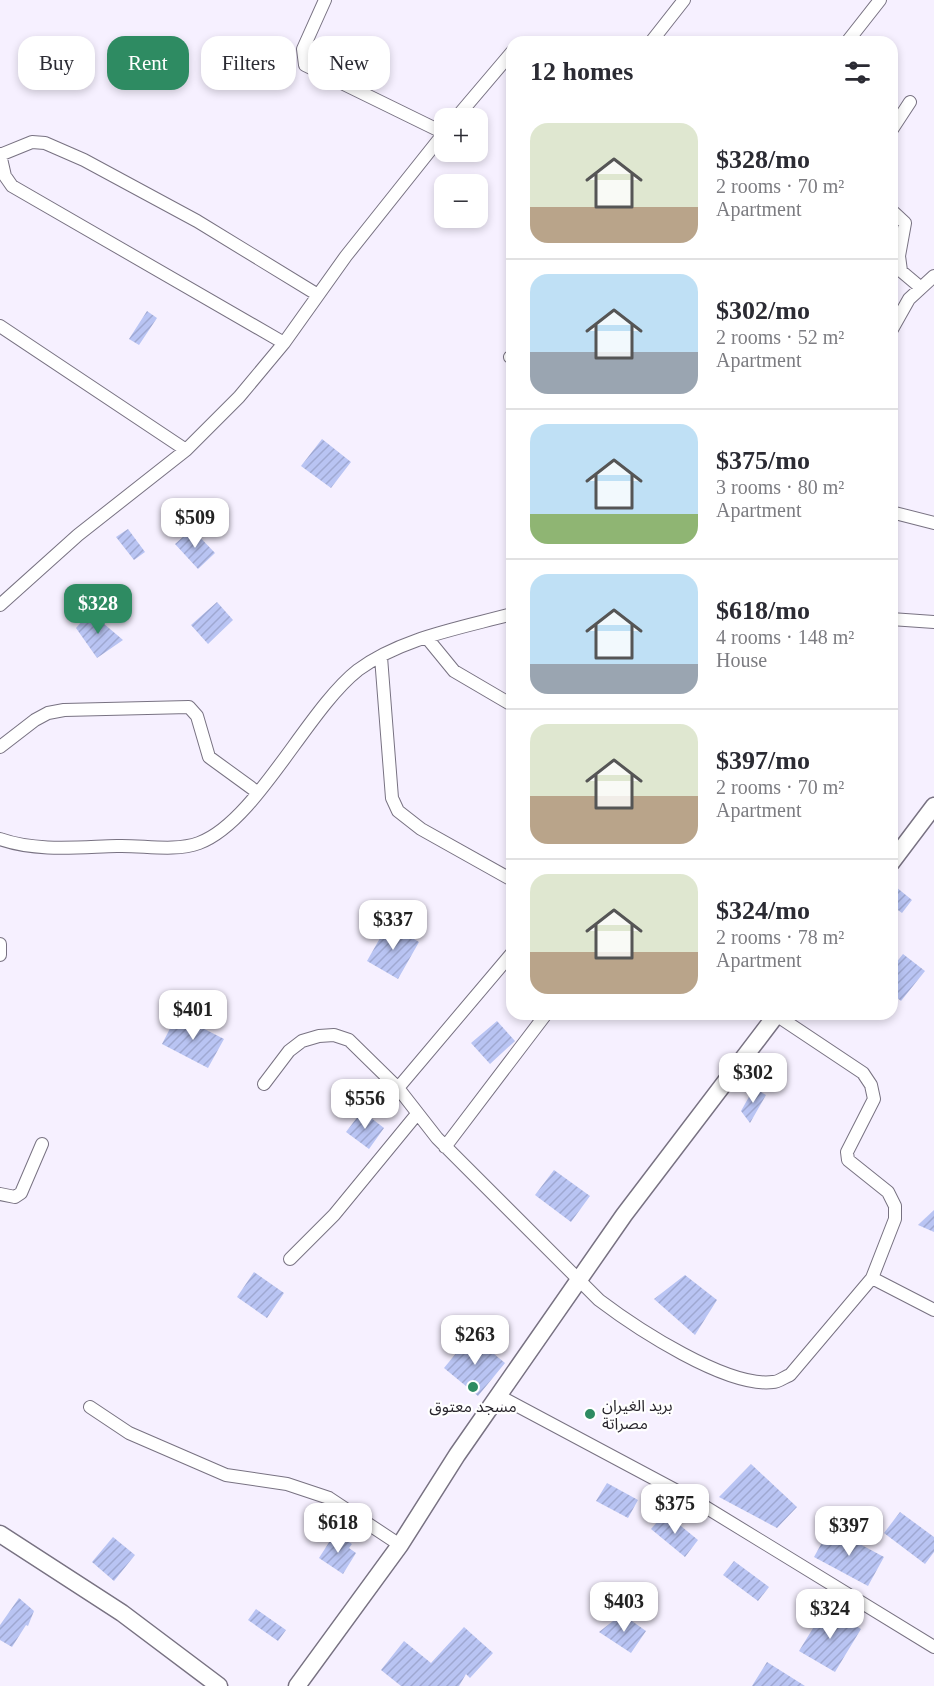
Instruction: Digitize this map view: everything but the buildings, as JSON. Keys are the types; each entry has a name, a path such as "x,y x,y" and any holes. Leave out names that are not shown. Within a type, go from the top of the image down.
{"street":[{"path":"325,0 303,49 305,65 434,128"},
{"path":"656,36 684,0"},
{"path":"852,36 880,0"},
{"path":"464,108 506,59"},
{"path":"898,120 910,102"},
{"path":"284,343 12,186 5,176 0,154 32,142 45,143 84,160 197,220 318,295"},
{"path":"0,605 78,535 186,450 239,397 284,343 318,295 434,146"},
{"path":"898,216 905,223 900,256 901,271 920,287"},
{"path":"898,319 909,299 934,276"},
{"path":"0,326 186,450"},
{"path":"898,514 934,524"},
{"path":"0,839 49,848 173,847 197,844 231,821 342,687 358,671 381,657 427,638 506,616"},
{"path":"898,619 934,622"},
{"path":"427,638 454,671 487,693 506,702"},
{"path":"381,657 392,798 398,811 421,829 506,877"},
{"path":"0,747 48,713 64,710 189,707 197,716 209,757 257,792"},
{"path":"898,854 934,806"},
{"path":"0,944 0,955"},
{"path":"398,1088 506,960"},
{"path":"446,1147 541,1020"},
{"path":"297,1686 400,1545 578,1281 669,1154 772,1020"},
{"path":"264,1084 289,1051 302,1041 334,1035 349,1040 362,1050 398,1088 446,1147 578,1281 626,1320 706,1365 758,1382 775,1382 790,1375 872,1278 895,1219 895,1206 888,1192 848,1160 847,1152 874,1099 871,1085 863,1073 784,1020"},
{"path":"291,1259 334,1215 417,1114"},
{"path":"0,1194 8,1197 21,1193 42,1144"},
{"path":"872,1278 934,1311"},
{"path":"499,1396 694,1500 932,1642"},
{"path":"90,1407 129,1433 226,1475 287,1484 329,1498 400,1545"},
{"path":"0,1534 122,1613 219,1686"}],"place":[{"name":"مسجد معتوق","path":"473,1387"},
{"name":"بريد الغيران مصراتة","path":"590,1414"}]}
